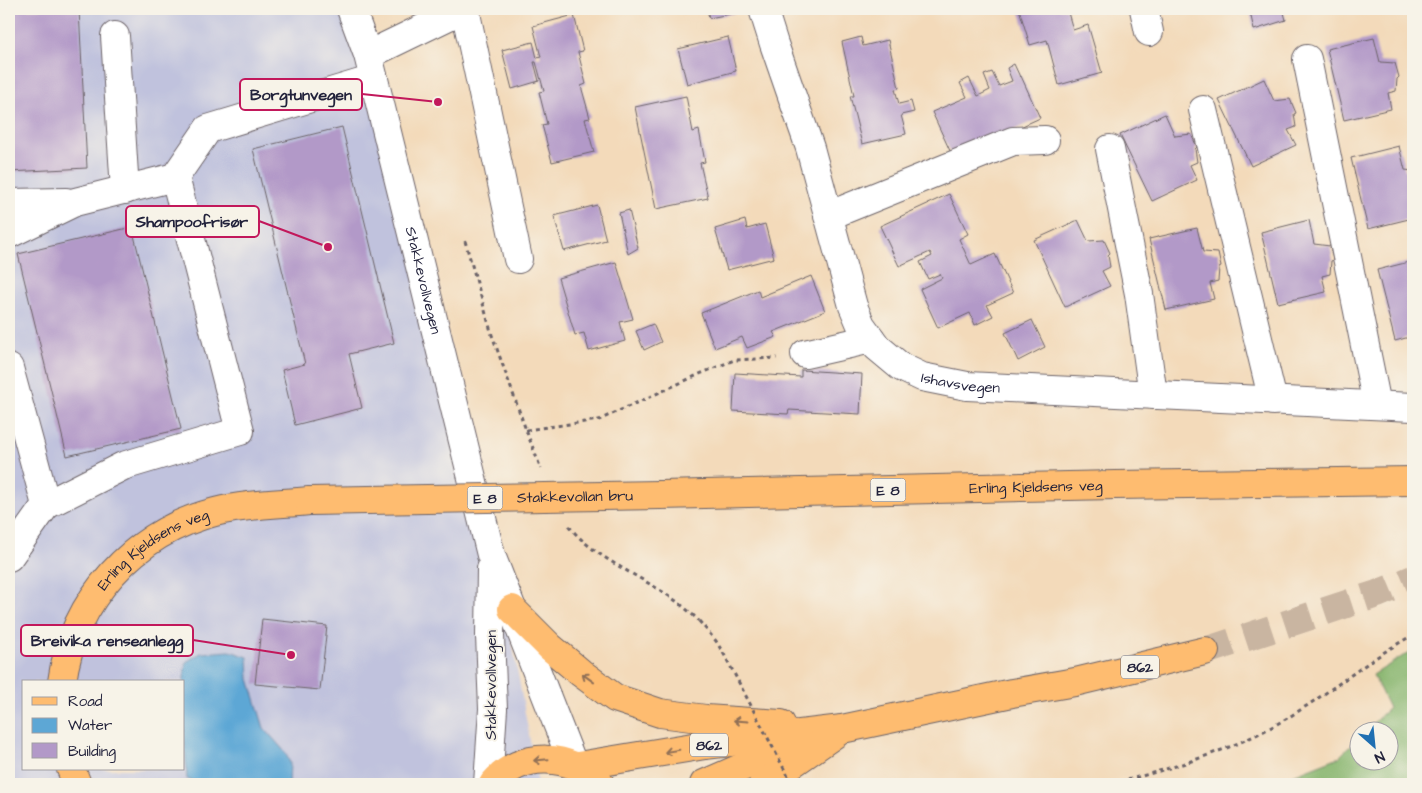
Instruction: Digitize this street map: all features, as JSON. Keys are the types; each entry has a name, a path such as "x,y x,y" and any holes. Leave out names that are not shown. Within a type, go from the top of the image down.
{"main road":[{"name":"Erling Kjeldsens veg","path":"660,495 1115,485 1413,481"},
{"name":"Stakkevollan bru","path":"309,502 660,495"},
{"name":"Erling Kjeldsens veg","path":"62,680 64,666 76,630 93,598 116,569 146,544 184,522 216,512 251,506 309,502"},
{"path":"512,609 550,647 580,673 615,698 660,714 842,729"},
{"name":"862","path":"575,765 705,745 842,729 1012,693 1075,682 1205,651"},
{"path":"763,784 842,729"},
{"name":"862","path":"704,784 745,766 842,729"},
{"path":"493,784 506,772 518,766 545,759 559,760 575,765 592,776 600,784"},
{"path":"71,770 77,784"}],"street":[{"name":"Stakkevollvegen","path":"351,9 371,67 491,555 575,765"},
{"path":"9,234 75,202 175,177 208,130 371,67 464,9 518,259"},
{"name":"Ishavsvegen","path":"763,9 810,148 853,306 861,325 877,347 901,367 922,377 967,386 1413,407"},
{"path":"115,36 125,190"},
{"path":"1307,59 1377,405"},
{"path":"1203,110 1273,401"},
{"path":"828,216 1013,141 1045,140"},
{"path":"1110,149 1139,294 1153,395"},
{"path":"9,556 46,505 123,466 240,431 175,177"},
{"path":"9,203 75,202"},
{"path":"805,354 871,339"},
{"path":"9,368 46,505"},
{"name":"Stakkevollvegen","path":"488,784 493,709 490,636 491,555"}],"path":[{"path":"465,241 492,335 541,470"},
{"path":"526,430 599,420 734,360 774,358"},
{"path":"567,523 580,538 615,563 664,592 687,609 699,621 716,641 725,656 792,784"},
{"path":"1112,784 1196,759 1244,740 1289,716 1389,649 1413,636"}],"shaded area":[{"path":"9,9 365,9 480,466 538,784 9,784"}],"green space":[{"path":"1413,652 1413,784 1412,778 1401,784 1270,784 1339,757 1350,746 1350,770 1400,770 1400,720 1376,720 1389,708 1373,675 1403,656"}],"water":[{"path":"230,651 248,657 249,679 264,728 285,752 290,763 289,784 201,784 187,779 184,676 186,662 201,653"}],"building":[{"path":"9,9 79,9 87,168 9,172"},
{"path":"707,9 734,9 735,13 709,18"},
{"path":"1019,9 1067,9 1073,30 1088,25 1102,73 1059,85 1047,40 1030,45"},
{"path":"1248,9 1283,9 1286,20 1254,30"},
{"path":"574,15 583,51 578,52 586,84 581,86 590,118 585,119 594,152 552,162 542,125 547,124 539,92 544,91 536,62 534,62 539,81 512,89 502,50 533,42 537,58 541,57 533,26"},
{"path":"728,37 736,71 687,84 678,49"},
{"path":"861,37 863,46 888,40 899,88 895,89 899,104 911,101 914,112 901,115 906,134 862,144 850,96 854,96 842,42"},
{"path":"1374,38 1380,62 1395,63 1399,77 1397,79 1396,91 1388,93 1391,109 1344,120 1327,49"},
{"path":"1014,64 1040,118 996,138 951,153 932,112 967,97 960,83 969,78 978,96 990,90 984,75 992,72 999,86 1012,81 1007,68"},
{"path":"1264,79 1274,101 1290,99 1296,113 1294,114 1296,127 1288,130 1296,145 1251,166 1219,100"},
{"path":"686,96 693,132 699,130 705,162 700,163 708,198 656,209 635,107"},
{"path":"1165,114 1175,136 1191,134 1197,147 1195,149 1197,162 1190,165 1197,180 1152,201 1120,135"},
{"path":"342,127 394,343 349,354 362,408 295,425 282,370 305,364 253,149"},
{"path":"1399,146 1405,170 1413,171 1413,218 1368,229 1351,158"},
{"path":"949,194 968,234 959,239 971,265 995,254 1013,293 987,305 993,316 975,325 970,313 938,328 920,289 942,278 940,274 928,279 920,262 932,256 930,252 899,266 880,226"},
{"path":"597,205 606,240 564,251 554,216"},
{"path":"629,210 638,248 628,254 619,213"},
{"path":"745,220 747,229 765,224 774,258 727,270 715,229"},
{"path":"1078,220 1088,241 1104,240 1110,253 1108,255 1110,267 1102,271 1110,286 1065,307 1034,240"},
{"path":"1309,220 1314,244 1330,246 1333,260 1331,261 1330,274 1322,276 1326,292 1278,303 1261,232"},
{"path":"132,227 181,429 67,456 18,254"},
{"path":"1197,228 1203,252 1218,253 1221,267 1219,268 1218,281 1210,283 1214,299 1166,310 1149,239"},
{"path":"1413,261 1413,336 1395,341 1377,270"},
{"path":"616,262 633,319 620,322 625,341 589,351 584,333 575,335 558,278"},
{"path":"811,276 825,311 773,332 776,337 747,348 742,337 715,348 701,313 758,290 760,297"},
{"path":"1032,320 1045,347 1018,361 1005,333"},
{"path":"653,324 661,342 644,350 636,331"},
{"path":"801,370 862,374 860,414 789,410 788,414 733,411 735,373 801,377"},
{"path":"9,512 14,530 9,531"},
{"path":"262,619 327,626 320,690 255,684"}],"tunnel":[{"path":"1205,651 1377,594 1413,579"}],"place":[{"name":"Borgtunvegen","path":"438,102"},
{"name":"Shampoofrisør","path":"328,247"},
{"name":"Breivika renseanlegg","path":"291,655"}]}
